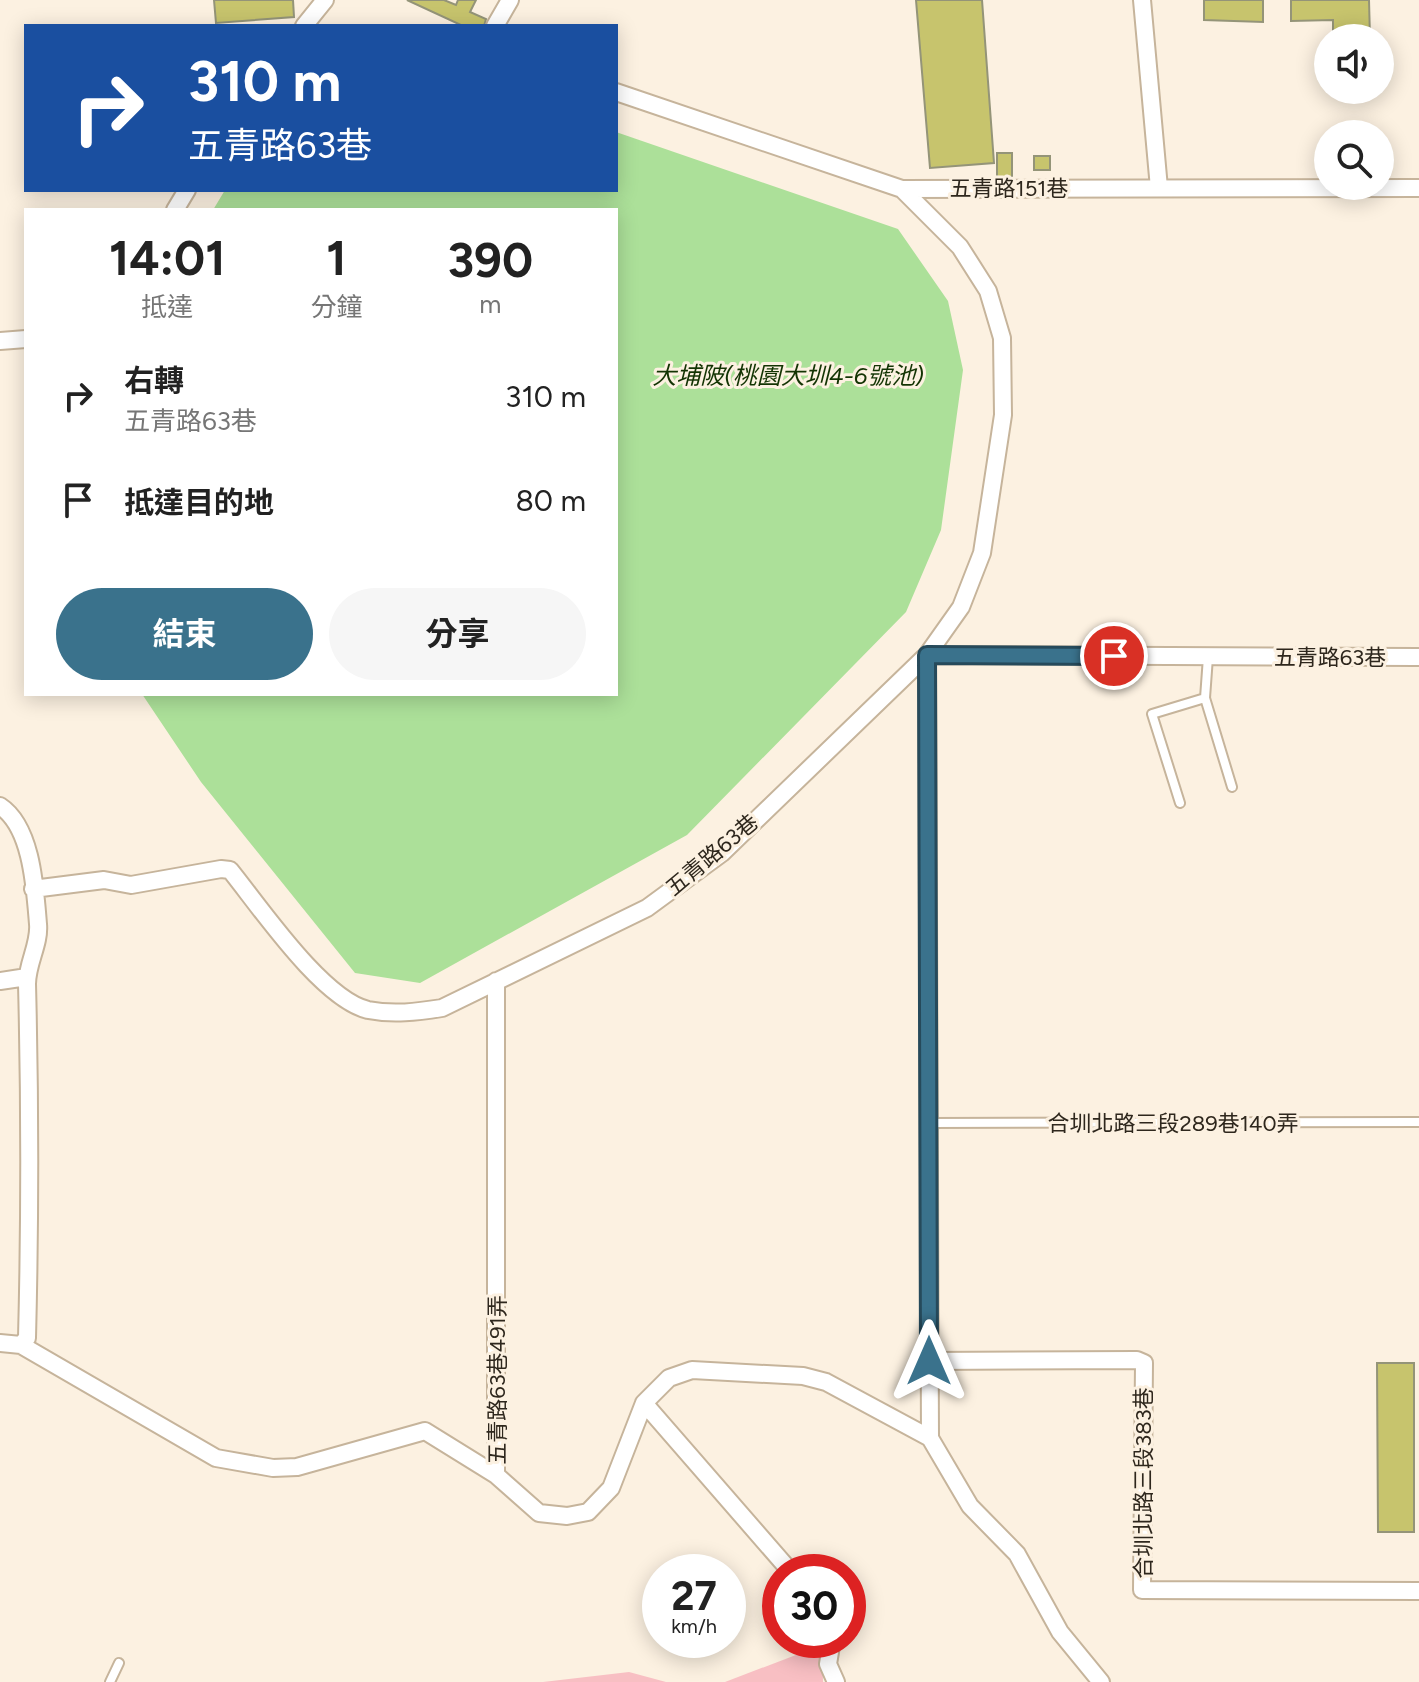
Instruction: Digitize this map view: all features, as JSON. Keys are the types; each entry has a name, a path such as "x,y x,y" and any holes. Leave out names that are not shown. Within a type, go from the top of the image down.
{"street":[{"path":"306,24 325,0"},
{"path":"496,24 510,0"},
{"path":"1142,0 1159,188"},
{"name":"五青路151巷","path":"618,93 902,189 1419,188"},
{"path":"902,189 960,247 988,291 1002,338 1003,415 982,553 961,607 927,655 930,1438 970,1506 1017,1554 1060,1632 1101,1682"},
{"path":"0,341 24,339"},
{"name":"五青路63巷","path":"33,889 104,880 131,885 230,870 313,972 340,994 366,1009 411,1013 442,1008 647,908 722,853 927,655 1419,657"},
{"path":"0,806 11,813 24,839 39,928 27,977 31,1163 24,1341"},
{"path":"0,981 27,977"},
{"name":"五青路63巷491弄","path":"496,981 496,1475 539,1513 567,1516 588,1512 611,1488 644,1403 669,1378 692,1370 803,1376 826,1382 930,1438"},
{"path":"0,1343 24,1341 216,1458 273,1468 297,1467 425,1431 496,1475"},
{"name":"合圳北路三段383巷","path":"929,1361 1137,1360 1144,1363 1142,1590 1419,1591"},
{"path":"644,1403 775,1554"},
{"path":"829,1658 828,1664 836,1682"}],"lane":[{"path":"1208,657 1205,698 1232,787"},
{"path":"1180,803 1152,714 1205,698"},
{"name":"合圳北路三段289巷140弄","path":"927,1123 1419,1122"},
{"path":"110,1682 119,1663"}],"shaded area":[{"path":"788,1658 822,1658 823,1682 725,1682"},
{"path":"629,1672 666,1682 543,1682"}],"water":[{"name":"大埔陂(桃園大圳4-6號池)","path":"618,133 898,229 948,301 963,370 941,530 906,612 687,835 420,983 355,973 201,782 143,696 618,696 618,208 214,208 224,192 618,192"}],"building":[{"path":"214,0 293,0 294,17 216,23"},
{"path":"407,0 444,0 456,5 458,0 476,0 470,12 486,19 485,24 459,24"},
{"path":"916,0 982,0 994,163 930,168"},
{"path":"1204,0 1263,0 1263,22 1204,20"},
{"path":"1291,0 1369,0 1370,24 1333,24 1333,20 1291,21"},
{"path":"997,153 1012,153 1012,177 997,177"},
{"path":"1034,156 1050,156 1050,170 1034,170"},
{"path":"1377,1363 1414,1363 1414,1532 1378,1532"}],"route":[{"path":"929,1361 927,655 1114,656"}]}
